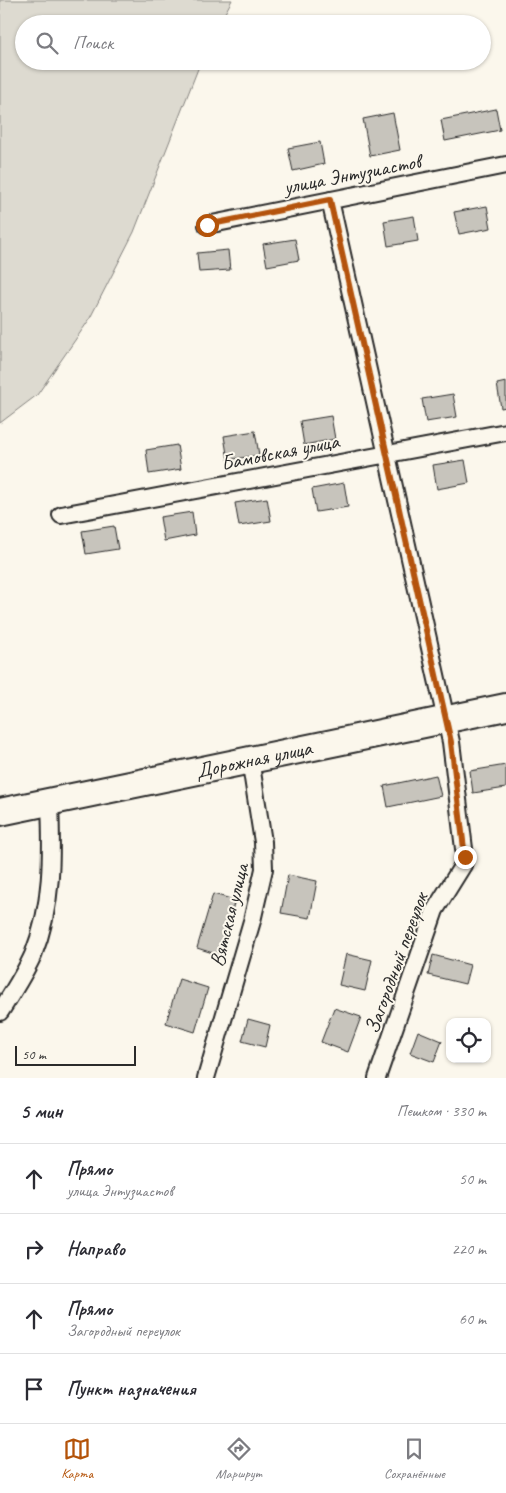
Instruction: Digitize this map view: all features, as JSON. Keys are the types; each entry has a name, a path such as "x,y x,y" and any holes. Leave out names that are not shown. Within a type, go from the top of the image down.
{"highway":[{"name":"Дорожная улица","path":"0,812 506,707"}],"street":[{"name":"улица Энтузиастов","path":"207,225 506,165"},
{"name":"Загородный переулок","path":"330,200 444,720 451,742 465,857 463,865 435,910 377,1078"},
{"name":"Бамовская улица","path":"61,515 506,432"},
{"name":"Вятская улица","path":"206,1078 250,929 264,870 263,842 250,759"},
{"path":"0,1012 19,982 33,954 46,908 52,848 50,802"}],"shaded area":[{"path":"0,0 232,0 224,15 15,15 15,70 197,70 134,232 89,320 37,395 0,423"}],"building":[{"path":"496,109 500,130 445,141 441,120"},
{"path":"393,113 400,150 370,156 363,119"},
{"path":"320,142 324,164 293,171 288,148"},
{"path":"487,206 491,228 459,234 454,212"},
{"path":"414,216 418,241 388,246 384,221"},
{"path":"295,239 299,260 267,266 263,244"},
{"path":"228,250 230,270 199,272 197,253"},
{"path":"506,382 506,407 501,408 497,384"},
{"path":"453,394 457,417 426,422 422,399"},
{"path":"331,416 335,439 304,445 300,421"},
{"path":"255,431 259,455 228,460 224,436"},
{"path":"177,445 181,469 149,474 146,450"},
{"path":"465,460 469,483 437,489 433,465"},
{"path":"344,483 348,507 316,512 312,489"},
{"path":"267,498 271,521 239,526 235,503"},
{"path":"192,512 195,535 164,541 160,517"},
{"path":"114,526 118,549 86,554 82,531"},
{"path":"506,765 506,788 473,793 470,771"},
{"path":"436,775 441,796 388,807 384,786"},
{"path":"288,875 317,881 310,918 281,913"},
{"path":"213,894 235,900 219,955 197,948"},
{"path":"346,954 372,960 365,991 339,985"},
{"path":"433,955 470,965 465,984 428,975"},
{"path":"179,979 208,988 195,1032 166,1023"},
{"path":"334,1008 361,1017 348,1052 321,1042"},
{"path":"248,1019 270,1025 265,1047 242,1041"},
{"path":"418,1031 442,1041 434,1062 410,1053"}],"route":[{"path":"207,225 330,200 444,720 451,742 465,857"}]}
